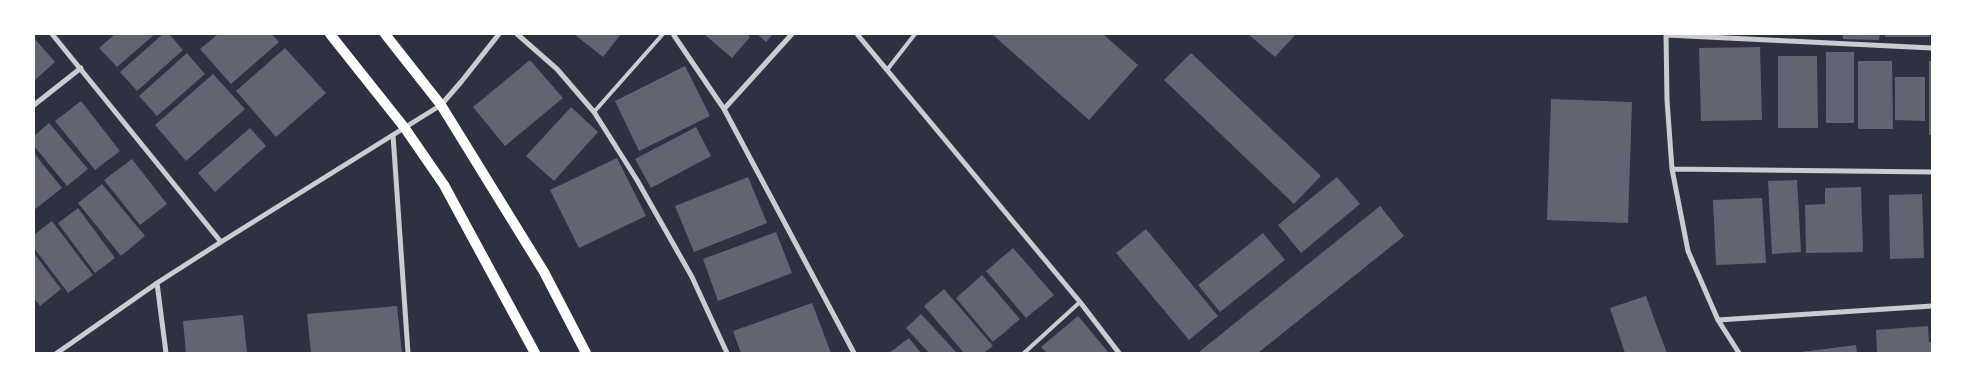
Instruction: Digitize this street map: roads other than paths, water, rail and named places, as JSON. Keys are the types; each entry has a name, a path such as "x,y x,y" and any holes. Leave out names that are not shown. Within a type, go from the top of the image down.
{"main road":[{"path":"330,34 404,127 444,185 536,353"},
{"path":"385,34 440,104 544,272 586,353"}],"street":[{"path":"52,34 220,242"},
{"path":"57,353 157,283 220,242 440,104 462,82 499,34"},
{"path":"517,34 557,69 594,112 637,180 687,268 727,353"},
{"path":"673,34 724,109 854,353"},
{"path":"724,109 792,34"},
{"path":"857,34 1080,302 1119,353"},
{"path":"1739,353 1718,320 1688,251 1672,169 1667,100 1666,34 1932,48"},
{"path":"34,105 81,68"},
{"path":"392,135 408,353"},
{"path":"1672,169 1932,172"},
{"path":"157,283 166,353"},
{"path":"1718,320 1932,306"}],"lane":[{"path":"594,112 663,34"},
{"path":"888,70 915,34"},
{"path":"1024,353 1080,302"}]}
